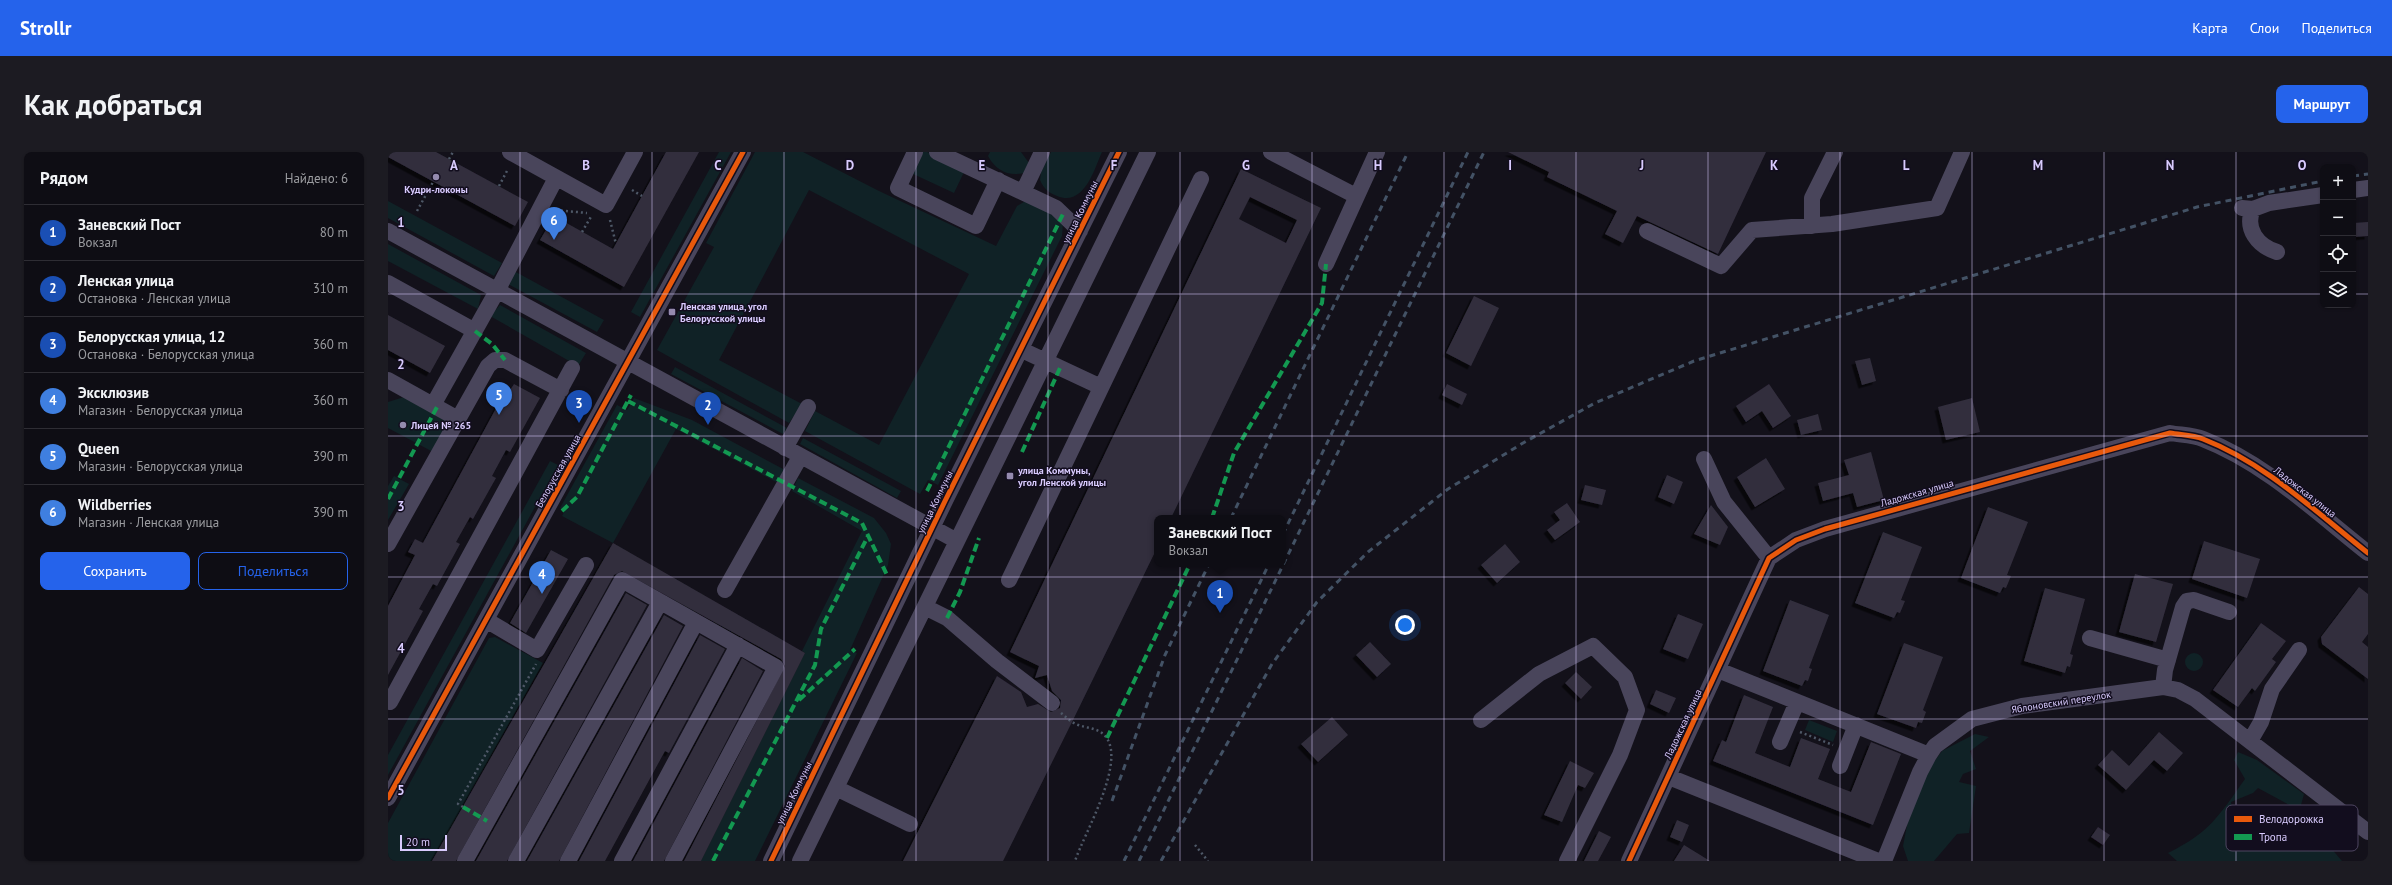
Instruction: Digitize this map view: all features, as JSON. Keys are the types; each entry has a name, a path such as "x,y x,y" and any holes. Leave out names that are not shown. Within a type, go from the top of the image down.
{"street":[{"path":"513,154 606,204 635,152"},
{"name":"Белорусская улица","path":"388,798 743,152"},
{"path":"915,152 898,188 976,226 998,180"},
{"path":"937,152 969,159 998,180 1056,208 1080,231"},
{"path":"1023,192 1042,152"},
{"name":"улица Коммуны","path":"771,861 932,528 1022,350 1119,152"},
{"path":"800,861 1148,152"},
{"path":"1271,152 1356,196"},
{"path":"1326,264 1377,152"},
{"path":"1812,226 1812,198 1835,152"},
{"path":"1647,231 1721,266 1752,230 1812,226 1937,208 1962,152"},
{"path":"433,405 497,291 556,178"},
{"path":"1009,580 1201,179"},
{"path":"2356,190 2368,188"},
{"path":"2277,252 2265,248 2252,232 2248,208 2269,203 2320,195"},
{"path":"388,231 800,457 957,541"},
{"path":"388,283 475,331"},
{"path":"1022,350 1101,387"},
{"path":"388,544 488,366 495,360 505,360 561,390"},
{"path":"388,701 390,702 572,368"},
{"path":"388,380 458,419"},
{"path":"785,448 808,407"},
{"name":"Ладожская улица","path":"1629,861 1770,558 1796,540 1824,529 2170,433 2201,438 2234,453 2262,470 2368,553"},
{"path":"725,590 800,457"},
{"path":"1704,459 1724,502 1770,558"},
{"path":"486,620 537,650 586,565"},
{"path":"465,861 622,580 776,667 673,861"},
{"path":"2229,612 2194,600 2187,601 2183,607 2168,660 2170,688 2195,699 2333,805"},
{"path":"516,861 660,602"},
{"path":"925,607 946,618 997,661 1052,703"},
{"path":"568,861 696,622"},
{"path":"2090,638 2168,660"},
{"path":"622,861 738,645"},
{"path":"1481,720 1539,674 1593,646 1624,677 1636,710 1620,755 1567,861"},
{"path":"2250,741 2261,722 2272,689 2299,650"},
{"path":"1718,670 1929,755"},
{"name":"Яблоновский переулок","path":"1884,861 1920,772 1929,755 1935,746 1972,719 2022,706 2170,688"},
{"path":"1780,742 1797,702"},
{"path":"1840,766 1856,726"},
{"path":"1669,777 1878,861"},
{"path":"836,788 910,824"},
{"path":"2358,824 2368,832"}],"path":[{"path":"450,159 453,152"},
{"path":"499,186 513,154"},
{"path":"417,211 433,182"},
{"path":"606,204 616,244"},
{"path":"540,208 592,213"},
{"path":"463,807 458,804 538,661 537,650"},
{"path":"1052,703 1057,710 1074,724 1097,729 1107,738 1111,755 1110,777 1075,861"},
{"path":"1195,845 1208,861"}],"shaded area":[{"path":"719,152 731,152 640,317 631,312"},
{"path":"755,152 803,152 879,191 996,246 1017,206 1029,199 1063,223 1062,236 938,485 928,480 920,494 805,431 815,411 879,445 969,274 809,190 719,360 802,404 789,423 657,350 714,247 706,243"},
{"path":"920,152 927,152 965,170 954,193 911,173"},
{"path":"990,152 1021,152 1029,163 1024,173 1008,173 994,165 988,156"},
{"path":"1051,152 1102,152 1087,185 1081,192 1066,198 1049,192 1040,180 1041,172"},
{"path":"388,201 502,263 494,276 388,218"},
{"path":"388,244 481,295 478,309 388,261"},
{"path":"514,271 604,320 597,332 508,284"},
{"path":"500,305 586,353 578,366 490,316"},
{"path":"675,367 787,428 783,434 671,374"},
{"path":"404,397 449,423 433,452 388,428 388,402"},
{"path":"634,398 692,420 785,470 778,483 676,429 613,543 562,516 565,511 560,508 617,405 627,410"},
{"path":"803,438 901,491 897,498 800,444"},
{"path":"550,461 558,465 388,775 388,755"},
{"path":"394,476 409,484 388,520 388,486"},
{"path":"798,478 874,518 886,533 891,544 888,565 850,650 857,653 755,861 701,861 805,653 802,651 862,531 792,491"},
{"path":"495,637 543,663 432,861 388,861 388,823 489,638"},
{"path":"2190,653 2198,653 2203,658 2201,669 2198,671 2190,671 2185,666 2185,658"},
{"path":"1809,720 1837,731 1833,742 1805,730"},
{"path":"1975,734 1989,737 1970,751 1976,769 1963,774 1959,782 1976,786 1969,833 1957,834 1934,861 1908,861 1903,846 1908,820 1924,775 1942,751"},
{"path":"2238,752 2257,760 2304,794 2301,805 2289,805 2258,788 2253,793 2231,802 2232,805 2226,805 2245,779 2234,760"},
{"path":"2226,805 2226,851 2333,851 2342,861 2177,861 2168,853 2194,838 2220,814"}],"building":[{"path":"388,152 436,152 528,202 515,226 388,157"},
{"path":"666,152 699,152 624,287 540,240 554,216 613,249"},
{"path":"1508,152 1766,152 1718,254 1637,216 1623,243 1605,234 1617,211 1547,177 1549,172"},
{"path":"1241,169 1321,208 1172,515 1154,515 1154,554 1003,861 903,861 997,676 1021,692 1027,707 1038,704 1051,712 1060,708 1061,700 1052,691 1047,675 1035,678 1039,666 1010,652","holes":["1250,197 1297,220 1286,243 1239,219"]},
{"path":"2368,222 2368,236 2356,237 2356,223"},
{"path":"1474,296 1499,308 1471,366 1446,353"},
{"path":"388,315 445,346 430,373 388,350"},
{"path":"1870,358 1876,381 1862,385 1855,361"},
{"path":"514,384 540,398 510,452 506,450 492,476 496,478 473,519 470,517 456,542 460,544 437,586 433,584 419,609 423,611 388,675 388,606 415,555 408,552 415,539 423,543 507,388 510,390"},
{"path":"1447,384 1467,394 1462,405 1442,395"},
{"path":"1769,384 1791,416 1773,428 1762,411 1746,422 1736,406"},
{"path":"1972,398 1980,432 1946,440 1938,407"},
{"path":"1818,414 1822,430 1801,435 1797,420"},
{"path":"1871,452 1884,500 1857,507 1853,493 1823,501 1818,483 1849,475 1844,460"},
{"path":"1766,458 1785,489 1755,507 1737,477"},
{"path":"1667,475 1683,482 1674,504 1658,497"},
{"path":"1585,485 1606,490 1602,505 1581,500"},
{"path":"1567,503 1580,522 1555,540 1547,530 1560,520 1554,512"},
{"path":"1711,505 1728,527 1720,545 1694,534"},
{"path":"1988,507 2028,522 2007,575 2011,576 2006,588 2003,587 2000,593 1961,578"},
{"path":"1883,532 1922,547 1901,600 1905,601 1900,613 1897,612 1894,618 1855,603"},
{"path":"2204,541 2260,559 2247,598 2192,579"},
{"path":"613,543 805,653 701,861 684,861 785,666 781,659 622,571 614,575 456,861 432,861"},
{"path":"1505,544 1520,562 1497,583 1481,565"},
{"path":"551,550 568,559 526,633 510,623"},
{"path":"2135,574 2173,584 2156,642 2119,632"},
{"path":"2359,587 2368,594 2368,634 2362,642 2368,647 2368,679 2322,644 2321,637"},
{"path":"2045,588 2085,599 2070,654 2073,655 2070,667 2067,666 2065,673 2024,661"},
{"path":"626,593 647,605 507,861 476,861"},
{"path":"1790,600 1829,615 1809,668 1812,669 1808,681 1805,680 1802,686 1763,671"},
{"path":"1678,614 1703,624 1688,659 1663,649"},
{"path":"664,615 683,626 559,861 527,861"},
{"path":"2261,623 2286,641 2272,659 2276,662 2255,691 2252,688 2238,707 2213,690"},
{"path":"700,635 725,649 669,753 665,751 605,861 579,861"},
{"path":"1370,642 1391,664 1377,677 1356,655"},
{"path":"1904,643 1943,657 1923,710 1926,712 1922,723 1918,722 1916,728 1877,714"},
{"path":"742,658 763,671 664,861 633,861"},
{"path":"1576,672 1592,687 1581,699 1565,683"},
{"path":"1656,690 1676,698 1669,713 1650,704"},
{"path":"1744,695 1773,707 1755,753 1790,767 1801,738 1830,749 1818,779 1851,792 1871,742 1901,754 1873,825 1713,761 1722,740 1726,742"},
{"path":"1332,717 1348,735 1318,762 1301,744"},
{"path":"2159,732 2183,753 2167,771 2154,760 2126,790 2098,765 2112,750 2129,766"},
{"path":"1570,761 1594,773 1585,788 1578,785 1562,822 1544,815"},
{"path":"1677,820 1689,825 1682,842 1670,837"},
{"path":"2098,827 2110,835 2103,845 2091,837"},
{"path":"1599,831 1611,837 1598,861 1584,861"},
{"path":"1684,845 1710,861 1674,861"}],"railway":[{"path":"1232,515 1408,152"},
{"path":"1286,528 1468,152"},
{"path":"1286,559 1484,152"},
{"path":"2356,176 2368,174"},
{"path":"1161,861 1272,664 1317,602 1368,552 1448,489 1523,443 1595,403 1694,361 2197,207 2320,182"},
{"path":"1112,801 1165,655 1208,567"},
{"path":"1124,861 1268,567"},
{"path":"1139,861 1282,567"}],"marked path":[{"path":"927,491 1063,214"},
{"path":"1213,515 1234,453 1322,303 1326,264"},
{"path":"475,331 492,344 505,360"},
{"path":"1022,452 1060,368"},
{"path":"562,511 577,497 631,395"},
{"path":"628,401 862,523 888,577"},
{"path":"388,499 437,407"},
{"path":"713,861 815,665 821,629 868,536"},
{"path":"947,618 960,592 979,538"},
{"path":"1107,738 1189,567"},
{"path":"799,700 855,649"},
{"path":"463,807 487,821"}],"cycle path":[{"path":"388,798 743,152"},
{"path":"771,861 945,501 1119,152"},
{"path":"1629,861 1769,558 1796,540 1825,529 2170,433 2203,439 2248,461 2309,505 2368,553"}],"place":[{"name":"Кудри-локоны","path":"436,177"},
{"name":"Wildberries","path":"554,240"},
{"name":"Ленская улица, угол Белорусской улицы","path":"672,312"},
{"name":"Queen","path":"499,415"},
{"name":"Белорусская улица, 12","path":"579,423"},
{"name":"Лицей № 265","path":"403,425"},
{"name":"Ленская улица","path":"708,425"},
{"name":"улица Коммуны, угол Ленской улицы","path":"1010,476"},
{"name":"Эксклюзив","path":"542,594"},
{"name":"Заневский Пост","path":"1220,613"}]}
